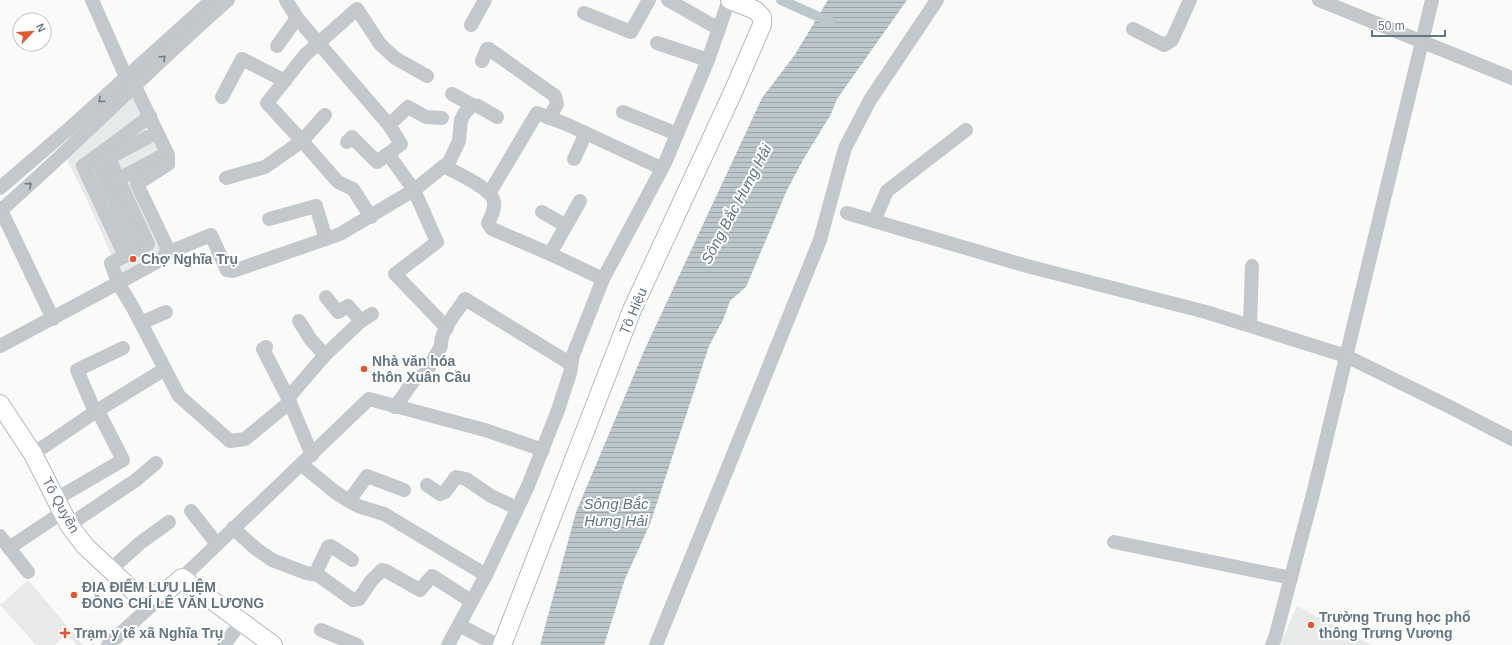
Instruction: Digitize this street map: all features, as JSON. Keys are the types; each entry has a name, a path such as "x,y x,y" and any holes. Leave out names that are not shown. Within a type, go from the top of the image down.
{"main road":[{"name":"Tô Hiệu","path":"502,645 632,310 734,92 762,25 762,17 755,10 729,0"},
{"name":"Tô Quyền","path":"0,404 33,454 63,512 85,546 146,604"},
{"path":"146,604 155,594 168,590 182,578 273,645"}],"street":[{"path":"92,0 168,155 168,164 114,192"},
{"path":"53,319 0,209 130,79 212,0"},
{"path":"0,188 130,79 178,43 228,0"},
{"path":"286,0 318,43 389,125 401,144 377,162 352,137 347,142"},
{"path":"471,25 485,0"},
{"path":"584,13 631,32 649,0"},
{"path":"668,0 720,29"},
{"path":"448,645 486,575 544,450 567,381 571,364 603,279 661,168 677,134 708,60 729,0"},
{"path":"656,645 820,240 845,148 870,100 937,0"},
{"path":"1133,29 1164,45 1168,44 1172,40 1190,0"},
{"path":"1319,0 1512,78"},
{"path":"1272,645 1291,578 1432,0"},
{"path":"371,217 353,190 338,182 267,103 284,81 318,43 361,4 380,44 395,58 427,76"},
{"path":"276,46 298,18"},
{"path":"657,43 708,60"},
{"path":"482,61 487,49 489,49 555,96 557,104 549,118"},
{"path":"222,97 237,57 284,81"},
{"path":"452,94 472,105 474,104 478,106 496,117"},
{"path":"0,346 53,319 160,260 167,254 212,235 228,270 233,271 326,239 371,217 414,190 444,166 453,155 459,142 461,120 472,105"},
{"path":"389,125 408,107 426,117 442,118"},
{"path":"623,112 677,134"},
{"path":"490,192 537,114 566,124 661,168"},
{"path":"226,178 265,166 302,141 325,115"},
{"path":"110,152 150,116"},
{"path":"874,221 887,191 966,130"},
{"path":"574,159 586,133"},
{"path":"148,137 110,152 83,166 81,173 114,192 166,245 167,254"},
{"path":"110,152 114,192 122,218 130,234 131,253"},
{"path":"110,152 114,192 122,218 130,234 148,244 111,263 118,283 141,323 179,396 230,441 245,439 289,400 325,355 367,317 348,306 338,312 326,297"},
{"path":"388,154 414,190 437,242 395,274 447,328"},
{"path":"114,192 160,157"},
{"path":"444,166 490,192 494,203 492,214 488,223 489,227 603,279"},
{"path":"550,254 565,225 580,201"},
{"path":"269,219 316,206 326,239"},
{"path":"542,212 565,225"},
{"path":"847,214 1028,266 1250,325 1346,356 1512,439"},
{"path":"1250,325 1252,266"},
{"path":"395,407 416,379 425,374 441,346 441,342 447,328 465,300 571,364"},
{"path":"141,323 166,312"},
{"path":"299,321 311,340 325,355"},
{"path":"266,347 263,349 289,400 307,460 335,492 358,506 384,514 486,575"},
{"path":"9,548 63,512 123,460 74,372 123,348"},
{"path":"33,454 96,411 164,369"},
{"path":"182,578 369,399 485,430 544,450"},
{"path":"63,512 100,512 156,463"},
{"path":"349,501 367,476 404,490"},
{"path":"427,485 440,494 445,492 456,477 466,479 491,496 517,508"},
{"path":"191,511 217,544"},
{"path":"110,570 140,543 170,522"},
{"path":"233,528 255,548 272,560 306,573 315,574 322,577 346,596 356,600 359,599 371,581 382,570 426,595 432,576 471,601"},
{"path":"0,536 28,572"},
{"path":"1114,542 1291,578"},
{"path":"315,574 328,547 331,546 352,560"},
{"path":"108,645 146,604"},
{"path":"224,645 241,622"},
{"path":"459,625 497,645"},
{"path":"321,630 357,645"}],"shaded area":[{"path":"126,81 165,145 137,184 167,251 122,280 88,202 61,148"},
{"path":"28,580 83,645 77,645 71,638 64,636 55,645 36,645 0,605"},
{"name":"Trường Trung học phổ thông Trưng Vương","path":"1297,606 1372,645 1280,645"}],"water":[{"name":"Sông Bắc Hưng Hải","path":"828,0 907,0 837,99 831,114 787,190 746,287 730,301 723,320 709,346 650,524 625,579 604,645 540,645 576,512 644,351 762,98 794,56"}],"waterway":[{"path":"781,0 830,22"}],"place":[{"name":"Chợ Nghĩa Trụ","path":"133,259"},
{"name":"Nhà văn hóa thôn Xuân Cầu","path":"364,369"},
{"name":"ĐỊA ĐIỂM LƯU LIỆM ĐỒNG CHÍ LÊ VĂN LƯƠNG","path":"74,595"},
{"name":"Trường Trung học phổ thông Trưng Vương","path":"1311,625"},
{"name":"Trạm y tế xã Nghĩa Trụ","path":"65,633"}]}
